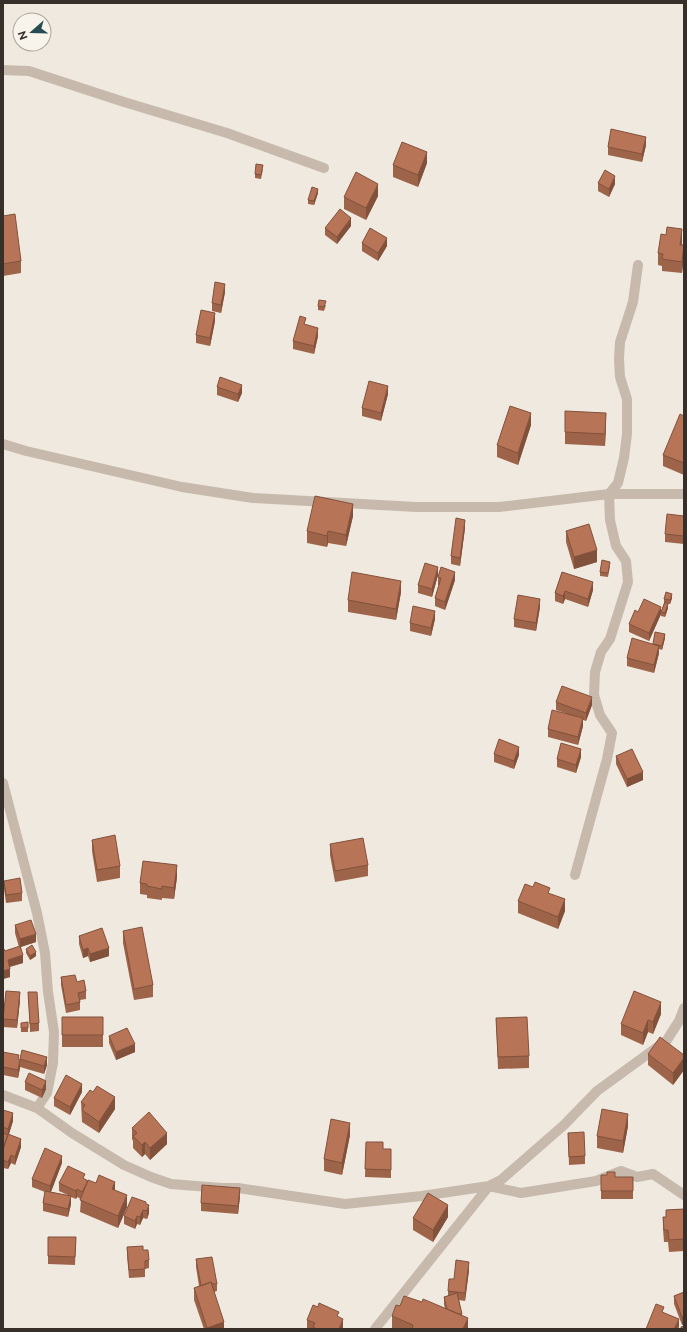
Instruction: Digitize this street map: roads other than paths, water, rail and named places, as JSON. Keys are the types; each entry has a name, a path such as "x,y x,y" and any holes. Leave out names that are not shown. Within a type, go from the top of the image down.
{"street":[{"path":"3,70 29,71 227,133 324,168"},
{"path":"576,875 607,760 612,733 600,715 594,695 595,672 601,652 610,639 628,582 626,561 616,546 610,520 608,494 618,483 624,458 627,434 627,399 620,377 620,342 633,302 638,264"},
{"path":"3,444 26,451 182,487 253,498 416,507 499,507 608,494 684,494"},
{"path":"3,783 37,913 45,953 48,992 54,1032 53,1062 47,1093 37,1108"},
{"path":"3,1095 37,1108 72,1133 124,1165 171,1184 238,1188 345,1204 422,1196 488,1186 501,1180 564,1125 597,1091 667,1040 679,1022 684,1008"},
{"path":"488,1186 521,1193 596,1181 621,1171 637,1177 653,1174 684,1194"},
{"path":"375,1329 488,1186"}]}
